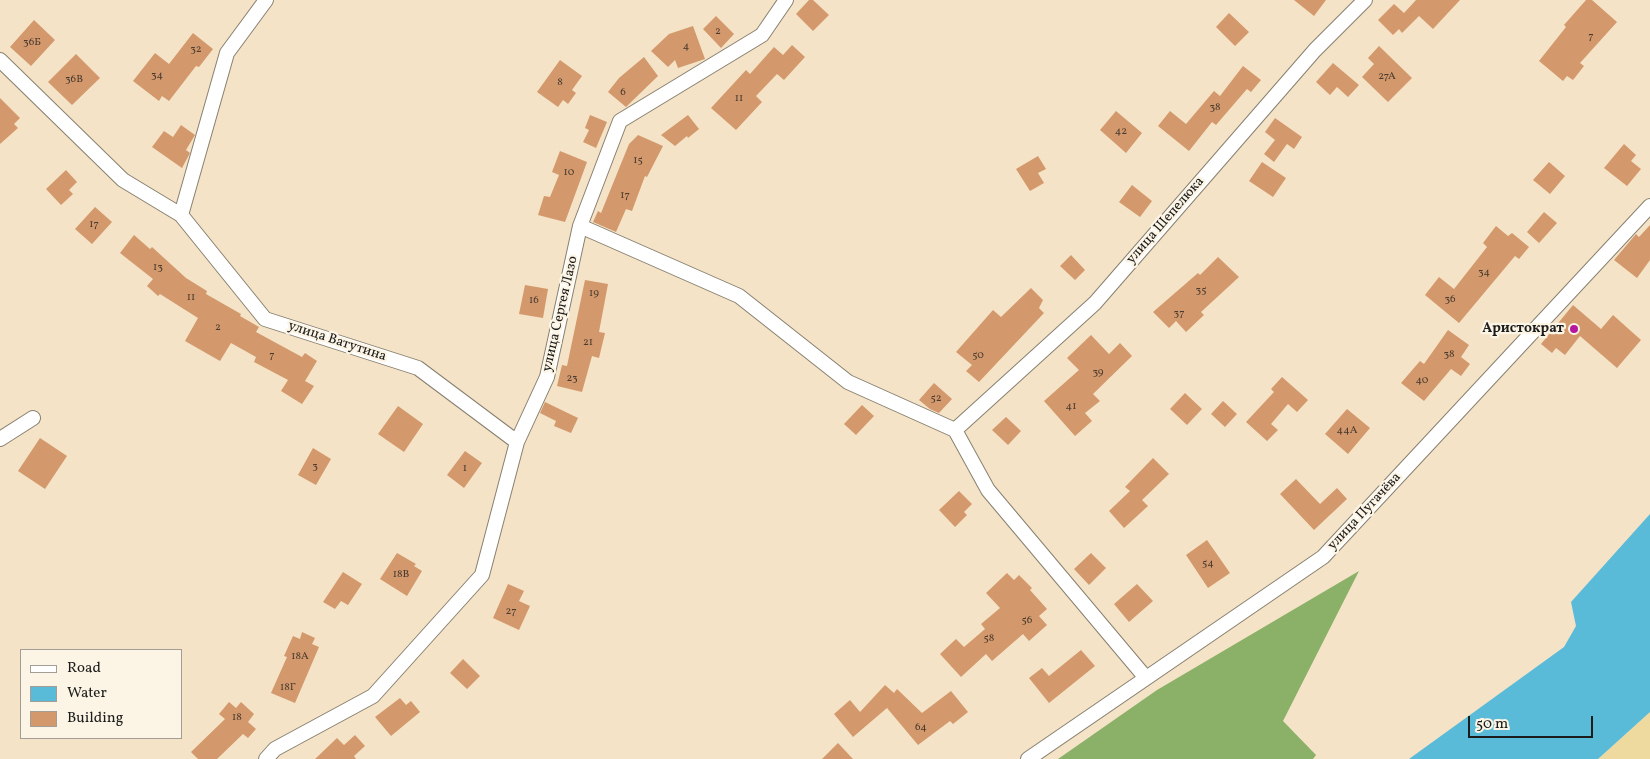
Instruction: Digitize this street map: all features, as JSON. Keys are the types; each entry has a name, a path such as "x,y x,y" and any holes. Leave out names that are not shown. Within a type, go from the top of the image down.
{"street":[{"path":"181,215 227,53 266,0"},
{"name":"улица Сергея Лазо","path":"266,759 275,749 373,696 482,575 517,442 547,377 580,226 620,121 762,35 786,0"},
{"name":"улица Шепелюка","path":"955,430 1095,303 1315,50 1365,0"},
{"name":"улица Ватутина","path":"0,60 123,180 181,215 265,319 418,368 517,442"},
{"name":"улица Пугачёва","path":"1028,759 1323,557 1650,206"},
{"path":"580,226 739,296 848,382 955,430 988,490 1146,678"},
{"path":"0,439 33,418"}],"green space":[{"path":"1359,571 1283,721 1316,755 1313,759 1058,759 1157,690"}],"sand":[{"path":"1650,712 1650,759 1598,759"}],"water":[{"path":"1650,514 1650,712 1598,759 1409,759 1564,647 1576,626 1571,602"}],"building":[{"path":"809,0 813,0 829,15 813,31 796,14"},
{"path":"1294,0 1326,0 1314,16"},
{"path":"1416,0 1460,0 1433,29 1419,16 1402,33 1399,29 1393,35 1378,20 1394,4 1404,13"},
{"path":"1586,0 1592,0 1617,22 1580,63 1584,66 1573,80 1567,76 1563,81 1539,61 1566,27 1564,25"},
{"path":"1229,13 1249,32 1235,46 1216,27"},
{"path":"716,16 734,34 721,48 703,29"},
{"path":"34,20 55,40 31,66 10,47"},
{"path":"693,26 705,59 678,68 675,60 668,67 651,51 669,34"},
{"path":"193,33 213,49 199,67 196,66 169,101 162,96 159,101 133,81 155,53 169,64"},
{"path":"792,45 805,57 784,80 777,74 756,96 762,102 736,130 711,108 746,70 750,74 774,47 783,55"},
{"path":"1379,46 1412,78 1388,102 1362,77 1374,64 1368,58"},
{"path":"76,54 100,78 72,105 48,82"},
{"path":"644,57 658,76 626,107 608,92 619,78"},
{"path":"560,60 582,76 572,90 576,93 568,104 563,100 558,107 537,92"},
{"path":"1333,63 1359,85 1348,97 1337,87 1330,95 1316,82"},
{"path":"1243,66 1261,80 1251,92 1247,89 1216,125 1212,122 1189,151 1158,126 1170,111 1186,124 1214,91 1220,96"},
{"path":"0,98 20,118 14,124 18,128 0,144"},
{"path":"1116,111 1142,133 1126,153 1100,130"},
{"path":"590,115 607,122 596,148 583,142 589,130 585,128"},
{"path":"688,115 699,129 675,146 661,135"},
{"path":"1275,118 1302,137 1294,149 1287,144 1274,162 1264,154 1275,140 1265,132"},
{"path":"181,125 195,135 186,150 190,153 182,168 152,147 164,131 173,137"},
{"path":"638,135 663,146 647,177 645,176 632,211 626,209 616,232 593,222 598,211 601,213 629,144"},
{"path":"1624,144 1636,155 1631,161 1641,169 1627,186 1604,168"},
{"path":"560,151 587,162 565,222 538,215 544,196 550,197 559,175 552,172"},
{"path":"1038,156 1046,169 1038,173 1044,183 1030,191 1016,169"},
{"path":"1262,162 1286,178 1273,197 1249,181"},
{"path":"1549,162 1565,176 1550,194 1533,180"},
{"path":"66,170 77,182 69,190 73,194 61,205 46,189"},
{"path":"1132,185 1152,201 1140,217 1119,202"},
{"path":"95,207 112,222 92,244 75,229"},
{"path":"1544,212 1557,223 1539,243 1527,232"},
{"path":"1650,225 1650,260 1637,278 1614,260 1636,234 1639,237"},
{"path":"1496,226 1508,236 1512,233 1529,247 1519,259 1515,256 1459,323 1425,295 1439,277 1454,289 1487,247 1483,243"},
{"path":"134,235 150,249 152,247 186,278 207,291 206,294 241,314 240,316 259,327 256,332 302,357 305,353 317,361 305,381 314,386 302,404 281,391 288,380 254,362 256,357 231,343 220,361 185,341 198,318 160,294 158,296 147,286 153,279 120,253"},
{"path":"1071,255 1085,270 1075,280 1060,266"},
{"path":"1218,257 1239,277 1201,312 1204,315 1186,332 1176,321 1169,328 1153,312 1198,273 1200,275"},
{"path":"585,280 608,284 599,332 605,333 599,358 592,356 582,392 557,386 562,365 567,366"},
{"path":"525,285 548,289 543,318 519,314"},
{"path":"1031,288 1043,300 1039,308 1044,313 979,382 966,371 972,365 956,352 993,310 1001,317"},
{"path":"1573,305 1601,329 1613,315 1641,340 1617,368 1580,336 1565,355 1556,348 1552,353 1541,344"},
{"path":"1448,330 1469,345 1461,357 1470,364 1461,376 1451,369 1424,401 1401,383 1420,361 1424,364"},
{"path":"1091,335 1109,354 1120,343 1132,356 1093,394 1100,401 1085,413 1092,421 1075,436 1044,401 1079,370 1067,358"},
{"path":"1282,377 1308,400 1297,412 1288,404 1271,424 1278,430 1267,441 1246,422 1274,392 1271,389"},
{"path":"934,383 952,399 939,413 930,409 919,400"},
{"path":"1185,393 1202,409 1187,425 1170,409"},
{"path":"1223,401 1237,414 1225,427 1211,414"},
{"path":"545,402 578,418 571,433 554,426 556,421 540,413"},
{"path":"862,405 874,416 856,435 844,424"},
{"path":"398,406 423,424 404,452 378,434"},
{"path":"1347,409 1370,428 1348,454 1325,434"},
{"path":"1006,417 1021,431 1008,445 992,430"},
{"path":"40,438 67,456 45,489 18,471"},
{"path":"313,448 331,459 316,485 298,475"},
{"path":"465,451 482,463 464,488 447,475"},
{"path":"1153,458 1169,474 1142,500 1148,506 1124,528 1109,511 1130,491 1125,487"},
{"path":"1296,479 1320,504 1337,488 1347,499 1314,530 1280,494"},
{"path":"959,491 972,504 964,512 967,515 955,527 939,510"},
{"path":"1207,540 1230,573 1208,588 1186,555"},
{"path":"397,553 416,564 414,566 422,571 407,596 380,579"},
{"path":"1091,553 1106,568 1089,585 1074,569"},
{"path":"343,572 362,584 348,605 341,601 335,609 323,602"},
{"path":"1007,573 1014,580 1019,575 1032,588 1030,590 1047,609 1039,616 1047,625 1029,641 1023,634 992,661 986,654 961,677 940,654 956,639 964,647 985,629 981,624 1000,608 986,593"},
{"path":"508,584 524,591 519,601 530,606 519,630 493,618"},
{"path":"1137,584 1153,601 1129,622 1114,604"},
{"path":"302,632 315,638 312,644 319,647 295,703 271,693 287,657 284,656 293,636 300,639"},
{"path":"1081,650 1095,666 1049,703 1029,678 1042,668 1049,676"},
{"path":"463,659 480,676 467,689 450,673"},
{"path":"885,685 894,693 897,689 922,713 951,691 968,712 953,724 950,721 918,745 887,708 853,737 834,714 850,700 860,712"},
{"path":"400,698 406,705 411,701 420,712 391,736 375,717"},
{"path":"229,702 236,708 241,702 254,714 248,722 256,729 248,738 243,734 217,759 198,759 191,752 225,719 219,714"},
{"path":"355,735 365,746 354,756 356,759 315,759 337,738 344,745"},
{"path":"838,743 853,759 822,759"}],"place":[{"name":"Аристократ","path":"1574,329"}]}
